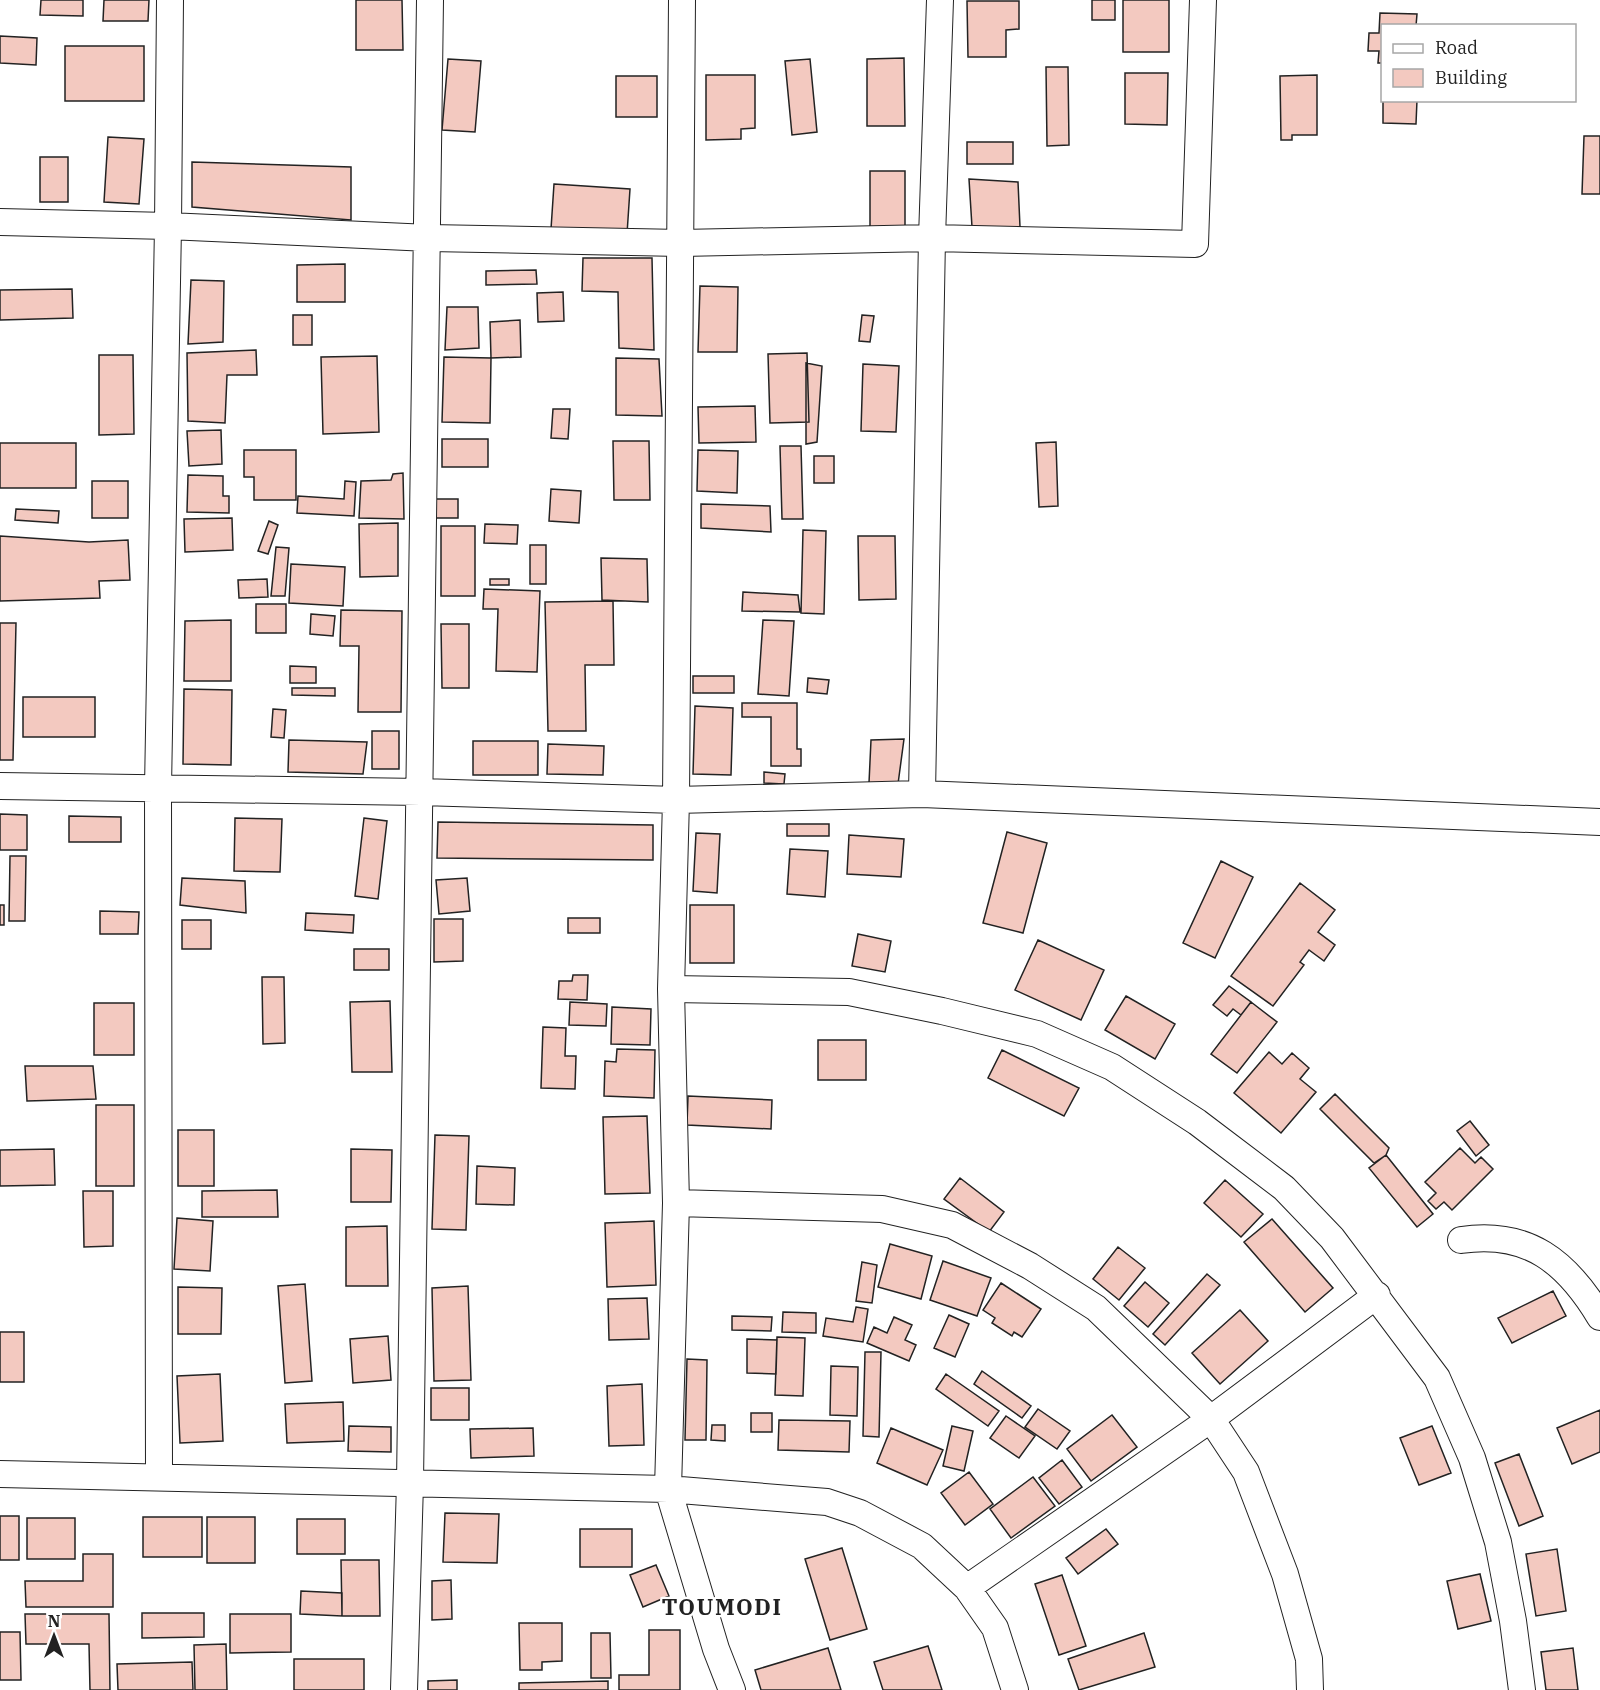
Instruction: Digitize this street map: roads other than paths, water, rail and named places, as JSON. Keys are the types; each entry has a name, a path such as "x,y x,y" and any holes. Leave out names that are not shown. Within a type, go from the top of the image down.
{"street":[{"path":"159,1477 158,788 170,0"},
{"path":"404,1690 410,1483 421,792 430,0"},
{"path":"682,0 676,800 671,989 676,1203 668,1489 716,1649 732,1690"},
{"path":"922,794 932,238 940,0"},
{"path":"0,222 168,226 429,238 681,243 932,238 1195,244 1203,0"},
{"path":"0,786 421,792 676,800 922,794 1600,822"},
{"path":"671,989 849,992 1037,1034 1112,1067 1197,1122 1284,1188 1332,1238 1437,1378 1472,1458 1498,1542 1514,1621 1522,1690"},
{"path":"676,1203 882,1209 952,1226 1030,1266 1095,1308 1211,1419 1246,1472 1285,1574 1308,1659 1310,1690"},
{"path":"1461,1240 1492,1236 1527,1246 1564,1268 1583,1289 1600,1317"},
{"path":"967,1588 1211,1419 1377,1295"},
{"path":"0,1474 668,1489 827,1502 860,1513 922,1546 967,1588 995,1628 1015,1690"}],"district":[{"name":"TOUMODI","path":"722,1607"}]}
